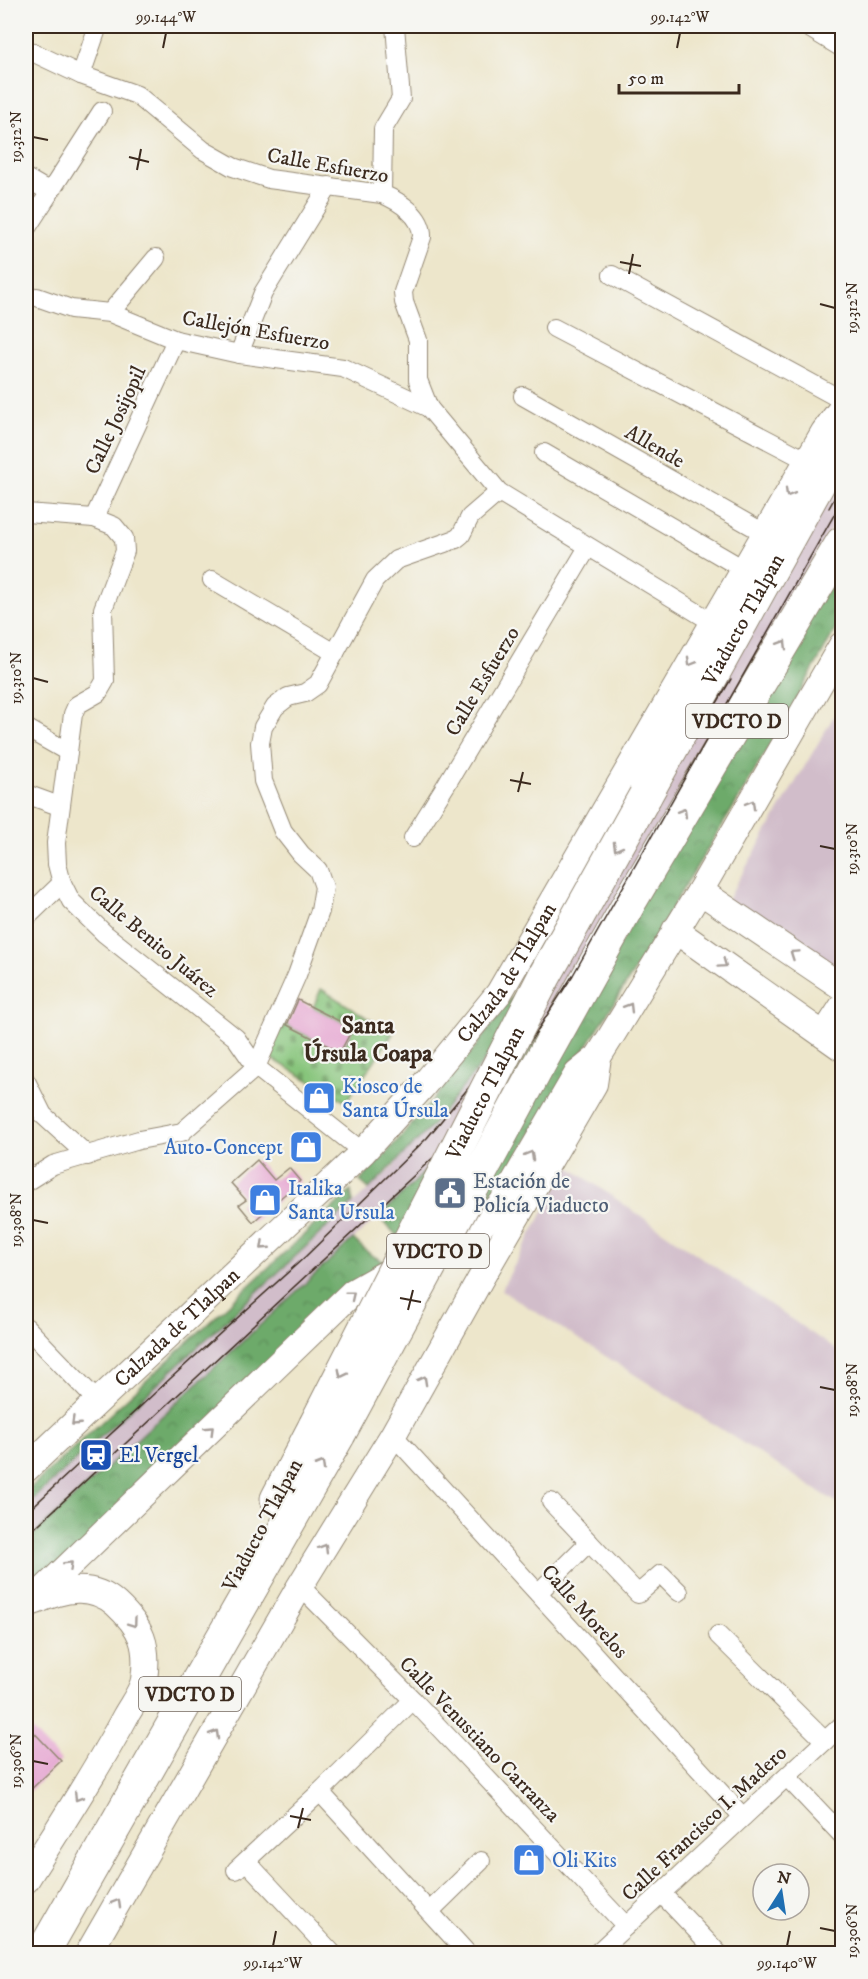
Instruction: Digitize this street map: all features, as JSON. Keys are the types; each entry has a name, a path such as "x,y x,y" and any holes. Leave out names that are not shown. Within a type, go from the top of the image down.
{"highway":[{"name":"Viaducto Tlalpan","path":"26,1936 155,1718 248,1554 327,1430 544,977 843,441"},
{"name":"Viaducto Tlalpan","path":"42,1953 327,1430 537,1068 632,898 843,543"}],"main road":[{"name":"Calzada de Tlalpan","path":"26,1469 363,1152 422,1087 500,993 824,432 843,408"},
{"path":"26,1606 353,1292 415,1257 465,1243 502,1203 577,1074 598,1057 700,891 843,645"},
{"path":"700,891 843,987"},
{"path":"675,930 833,1041 843,1007"},
{"path":"88,1953 300,1586 393,1435 594,1084 598,1057"},
{"path":"26,1606 54,1593 77,1589 95,1592 113,1601 128,1615 143,1636 145,1656 144,1683 105,1754 26,1880"}],"street":[{"path":"81,75 98,26"},
{"path":"382,194 383,129 401,99 396,26"},
{"path":"806,26 843,48"},
{"name":"Calle Esfuerzo","path":"26,49 81,75 137,95 203,150 233,167 269,179 382,194 393,198 408,210 418,220 422,229 422,237 403,292 404,303 418,340 418,380 429,408 499,492 714,623"},
{"path":"28,226 102,111"},
{"path":"26,178 50,192"},
{"path":"239,354 263,293 329,186"},
{"path":"110,313 156,258"},
{"path":"612,275 843,400"},
{"name":"Callejón Esfuerzo","path":"37,297 70,309 110,313 176,340 239,354 343,368 429,408"},
{"path":"554,328 808,461"},
{"name":"Calle Josijopil","path":"94,518 176,340"},
{"name":"Allende","path":"522,396 765,534"},
{"path":"544,453 745,570"},
{"path":"28,1176 53,1165 139,1140 182,1132 256,1066 297,975 320,911 324,887 318,870 301,854 283,831 263,781 260,743 263,727 275,707 288,697 305,693 318,684 375,580 396,560 456,539 461,535 470,517 499,492"},
{"path":"26,513 94,518"},
{"name":"Calle Benito Juárez","path":"94,518 114,526 124,538 125,551 103,609 105,681 98,693 77,705 73,714 59,806 56,843 57,864 62,883 71,901 105,934 236,1038 256,1066 363,1152"},
{"name":"Calle Esfuerzo","path":"413,838 588,547"},
{"path":"213,580 335,653"},
{"path":"26,728 68,752"},
{"path":"26,794 59,806"},
{"path":"26,918 62,883"},
{"path":"26,1081 43,1115 88,1156"},
{"path":"26,1327 97,1401"},
{"name":"Calle Morelos","path":"393,1435 743,1817"},
{"path":"551,1502 638,1594 661,1574 679,1592"},
{"path":"538,1593 589,1542"},
{"name":"Calle Venustiano Carranza","path":"300,1586 413,1700 626,1926"},
{"path":"718,1635 825,1741"},
{"path":"333,1953 241,1866 413,1700"},
{"name":"Calle Francisco I. Madero","path":"596,1953 843,1725"},
{"path":"787,1777 843,1835"},
{"path":"320,1792 468,1953"},
{"path":"430,1911 481,1861"},
{"path":"662,1893 719,1953"}],"shaded area":[{"path":"842,473 842,509 555,1015 521,1062 496,1094 421,1177 26,1542 26,1506 393,1167 523,1013"},
{"path":"842,702 842,995 723,907"},
{"path":"568,1166 842,1354 842,1506 501,1290"}],"green space":[{"path":"842,564 842,617 822,654 741,795 648,949 483,1211 405,1243 378,1217 454,1140 524,1058"},
{"path":"540,954 523,1013 430,1128 369,1189 360,1181 456,1072 500,1014"},
{"path":"321,989 393,1034 346,1102 264,1054 281,1022 341,1052 353,1028 313,1008"},
{"path":"351,1191 353,1203 26,1506 26,1492"},
{"path":"353,1239 371,1255 387,1263 26,1600 26,1542"}],"building":[{"path":"298,1000 353,1028 340,1052 287,1025"},
{"name":"Kiosco de Santa Úrsula","path":"322,1089 328,1094 328,1101 323,1106 310,1096 314,1091"},
{"path":"257,1160 274,1180 289,1168 300,1181 253,1222 239,1205 246,1200 231,1183"},
{"path":"26,1724 61,1761 26,1794"}],"tram line":[{"path":"829,508 842,484"},
{"path":"26,1536 437,1154 526,1048 573,975 842,501"},
{"path":"696,739 731,679"},
{"path":"26,1513 306,1256 427,1138 528,1016 571,955 604,901"}],"place":[{"name":"Kiosco de Santa Úrsula","path":"319,1098"},
{"name":"Auto-Concept","path":"306,1147"},
{"name":"Estación de Policía Viaducto","path":"450,1193"},
{"name":"Italika Santa Ursula","path":"265,1200"},
{"name":"El Vergel","path":"96,1455"},
{"name":"Oli Kits","path":"529,1860"}],"district":[{"name":"Santa Úrsula Coapa","path":"368,1039"}]}
